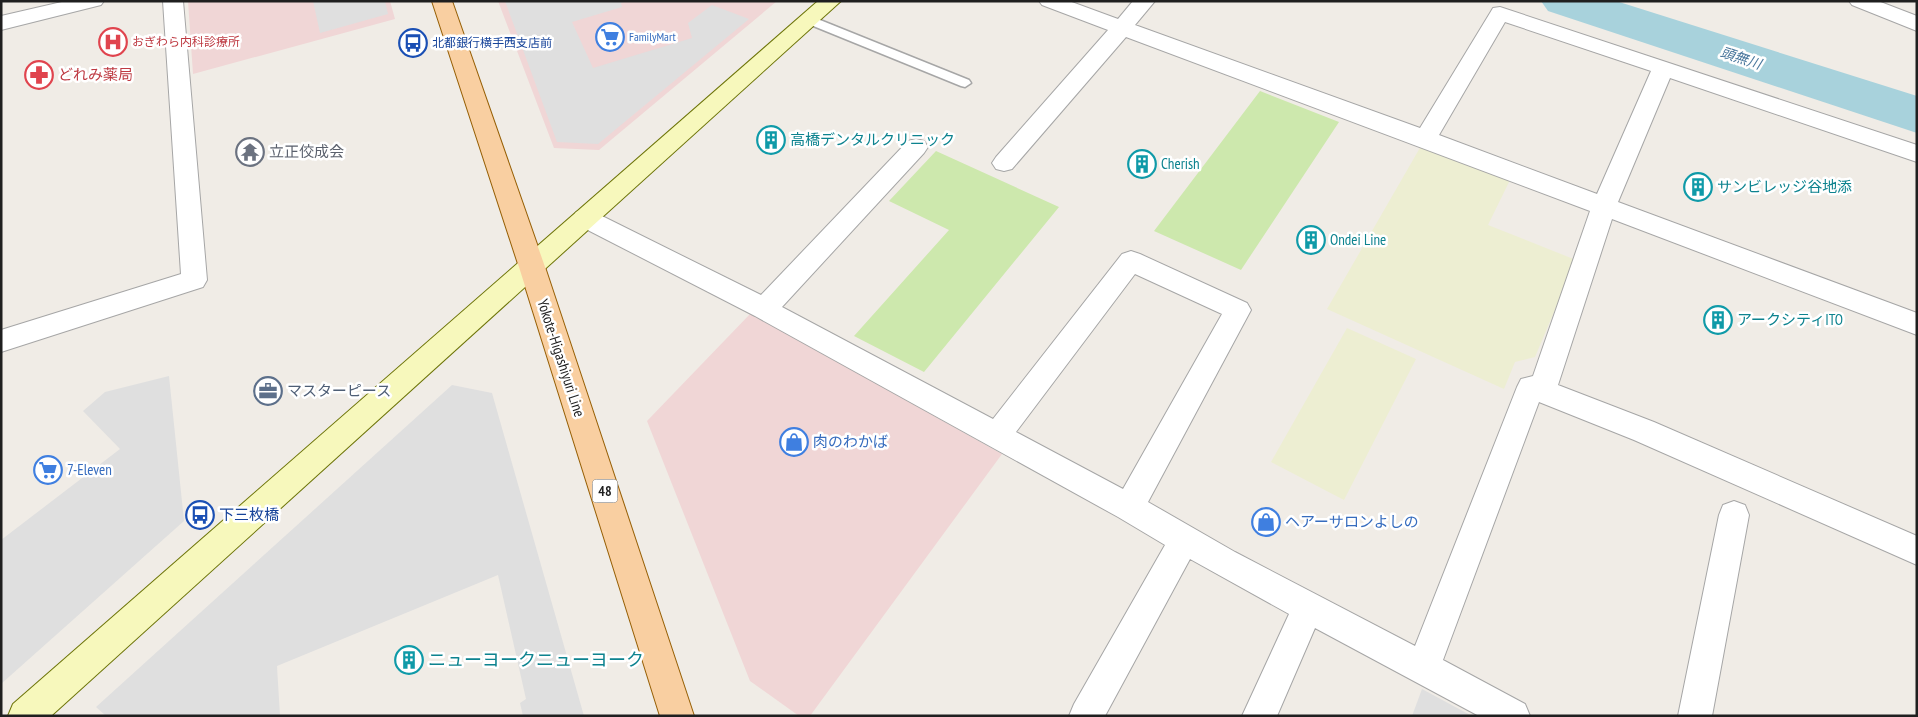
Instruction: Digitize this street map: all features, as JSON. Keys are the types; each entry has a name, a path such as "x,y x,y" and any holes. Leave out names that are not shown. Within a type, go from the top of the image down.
{"main road":[{"name":"Yokote-Higashiyuri Line","path":"442,1 532,266 677,716"}],"street":[{"path":"1,23 94,1"},
{"path":"1,341 194,280 173,1"},
{"path":"1049,1 1425,138 1917,324"},
{"path":"1004,163 1145,1"},
{"path":"1860,1 1917,24"},
{"path":"41,711 585,218 823,6"},
{"path":"1425,138 1500,13 1917,154"},
{"path":"1542,391 1604,206 1663,68"},
{"path":"764,309 916,147"},
{"path":"585,218 764,309 1129,507 1184,541 1424,666 1513,716"},
{"path":"997,435 1131,261 1238,310 1129,507"},
{"path":"1424,666 1531,387 1644,431 1917,551"},
{"path":"1696,716 1734,515"},
{"path":"1086,716 1184,541"},
{"path":"1259,716 1309,606"}],"lane":[{"path":"823,6 965,83"}],"shaded area":[{"path":"188,1 390,1 395,19 193,74"},
{"path":"313,1 385,1 388,14 320,33"},
{"path":"498,1 777,1 599,150 554,148"},
{"path":"505,1 626,1 621,3 622,7 572,22 593,68 692,38 688,23 712,5 749,19 598,144 557,142"},
{"path":"751,313 1002,454 810,716 799,716 750,681 647,421"},
{"path":"169,376 184,521 1,684 1,540 120,449 83,411 105,392"},
{"path":"452,385 492,393 584,716 523,716 520,703 526,699 498,575 277,666 280,716 106,716 96,707"},
{"path":"1422,689 1472,716 1412,716"}],"green space":[{"path":"1260,91 1339,122 1241,270 1154,231"},
{"path":"1421,146 1510,180 1488,225 1576,260 1535,357 1515,362 1504,389 1327,309"},
{"path":"936,151 1059,207 924,372 854,336 949,230 889,201"},
{"path":"1347,328 1416,359 1344,500 1271,462"}],"waterway":[{"name":"頭無川","path":"1565,1 1917,115"}],"place":[{"name":"FamilyMart","path":"610,37"},
{"name":"おぎわら内科診療所","path":"113,42"},
{"name":"北都銀行横手西支店前","path":"413,43"},
{"name":"どれみ薬局","path":"39,75"},
{"name":"高橋デンタルクリニック","path":"771,140"},
{"name":"立正佼成会","path":"250,152"},
{"name":"Cherish","path":"1142,164"},
{"name":"サンビレッジ谷地添","path":"1698,187"},
{"name":"Ondei Line","path":"1311,240"},
{"name":"アークシティITO","path":"1718,320"},
{"name":"マスターピース","path":"268,391"},
{"name":"肉のわかば","path":"794,442"},
{"name":"7-Eleven","path":"48,470"},
{"name":"下三枚橋","path":"200,515"},
{"name":"ヘアーサロンよしの","path":"1266,522"},
{"name":"ニューヨークニューヨーク","path":"409,660"}]}
